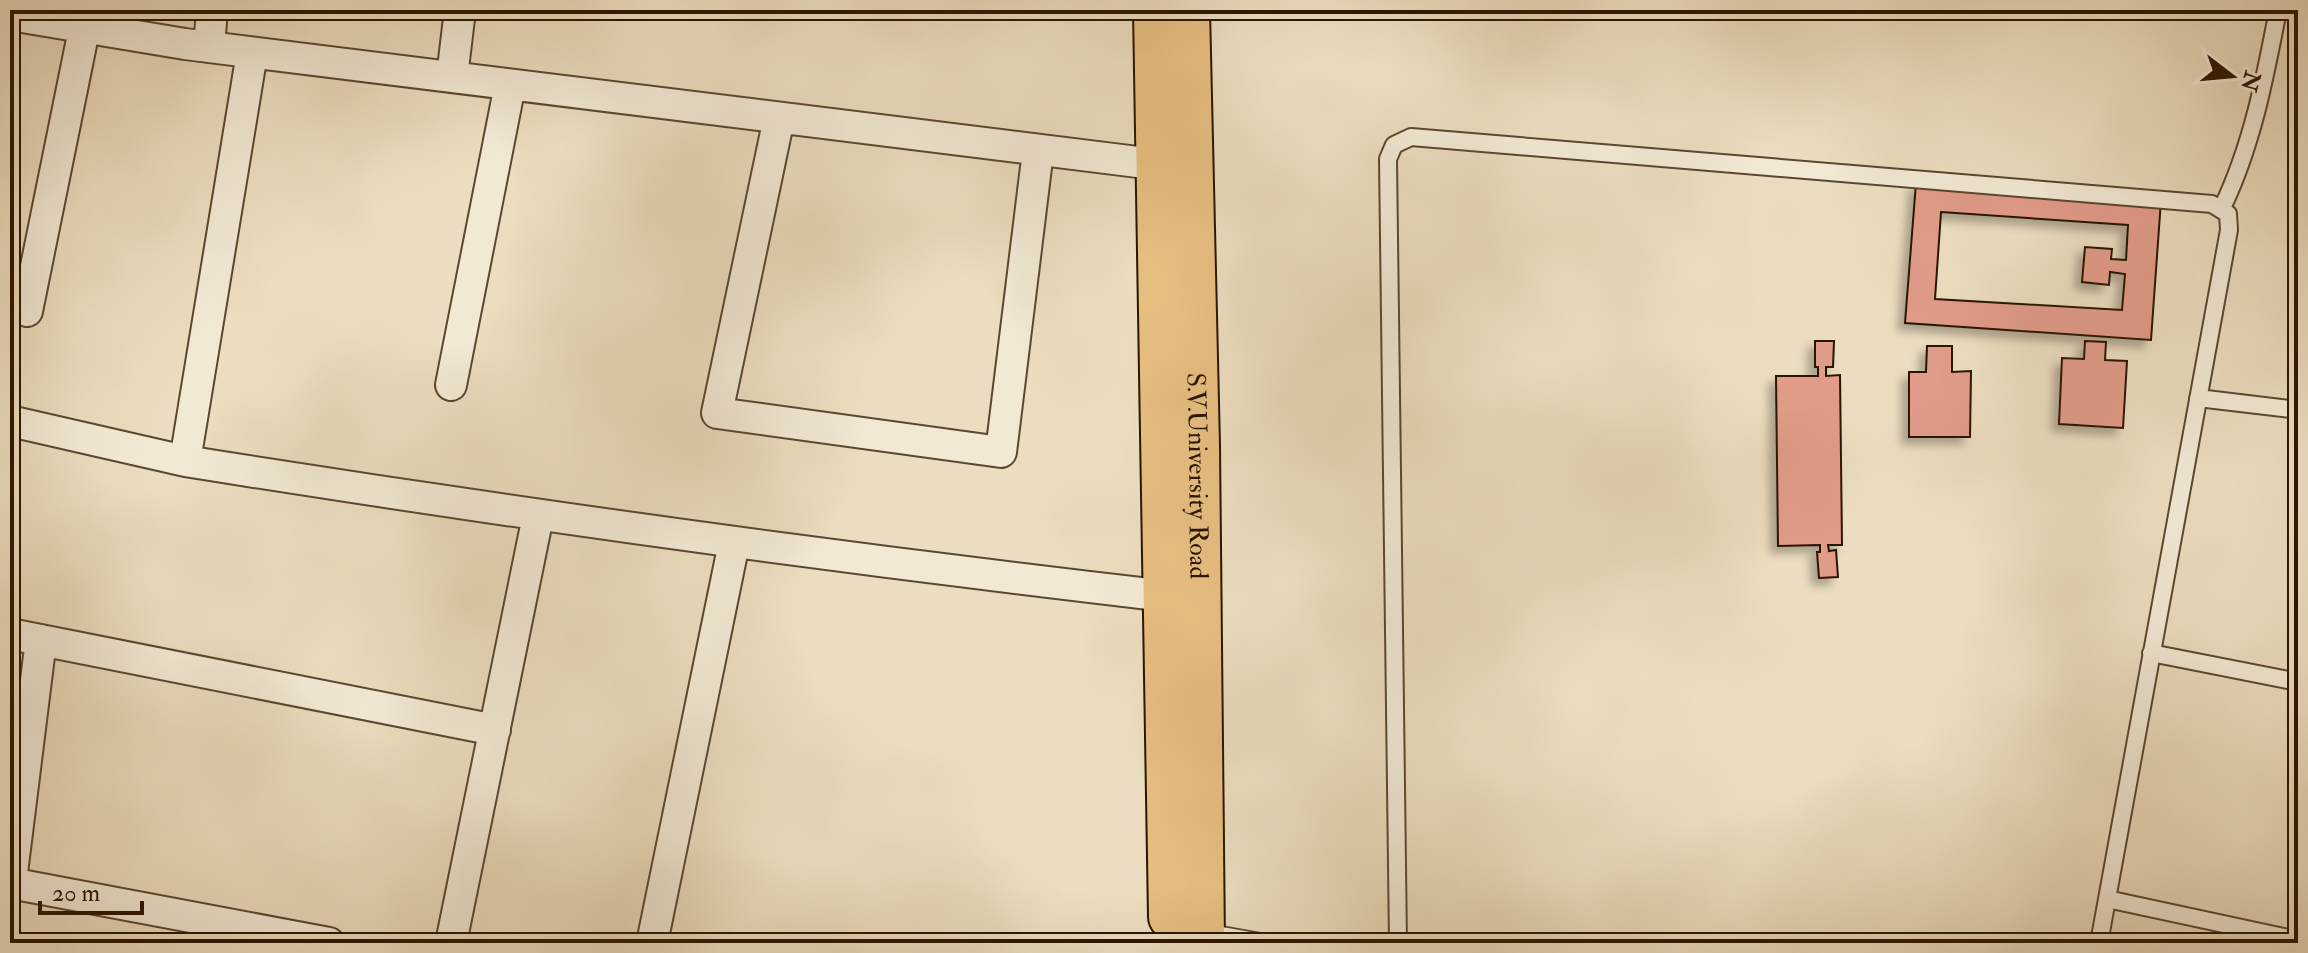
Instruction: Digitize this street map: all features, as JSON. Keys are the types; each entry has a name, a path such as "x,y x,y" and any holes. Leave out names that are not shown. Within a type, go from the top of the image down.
{"main road":[{"name":"S.V.University Road","path":"1156,10 1174,167 1197,446 1187,937"},
{"name":"S.V.University Road","path":"1187,10 1174,167 1166,596 1187,937"}],"street":[{"path":"209,47 212,10"},
{"path":"452,77 460,10"},
{"path":"10,15 85,18 209,47 252,53 1174,167"},
{"path":"27,311 85,18"},
{"path":"185,461 252,53"},
{"path":"451,385 510,85"},
{"path":"779,118 717,413 1001,452 1038,151"},
{"path":"10,421 185,461 538,516 1166,596"},
{"path":"451,943 538,516"},
{"path":"652,943 734,543"},
{"path":"10,634 495,730"},
{"path":"41,640 10,885 329,943"}],"lane":[{"path":"2222,208 2237,175 2256,114 2278,10"},
{"path":"1398,943 1388,159 1394,145 1411,137 2212,204 2228,214 2229,230 2099,943"},
{"path":"2198,398 2298,410"},
{"path":"2151,653 2298,682"},
{"path":"2107,899 2298,940"},
{"path":"1187,937 1266,943"}],"building":[{"path":"1916,183 2161,200 2151,340 1905,323","holes":["1941,212 2128,225 2126,260 2111,259 2112,249 2085,247 2082,282 2109,285 2110,272 2125,274 2122,310 1935,299"]},
{"path":"1815,341 1834,341 1833,367 1826,367 1826,376 1840,375 1842,545 1828,545 1829,551 1836,550 1838,577 1819,578 1817,552 1820,552 1820,545 1778,546 1776,376 1818,376"},
{"path":"2085,341 2106,342 2105,360 2127,361 2123,428 2059,424 2062,358 2084,359"},
{"path":"1927,346 1952,346 1952,372 1971,371 1970,437 1909,437 1909,372 1926,372"}]}
